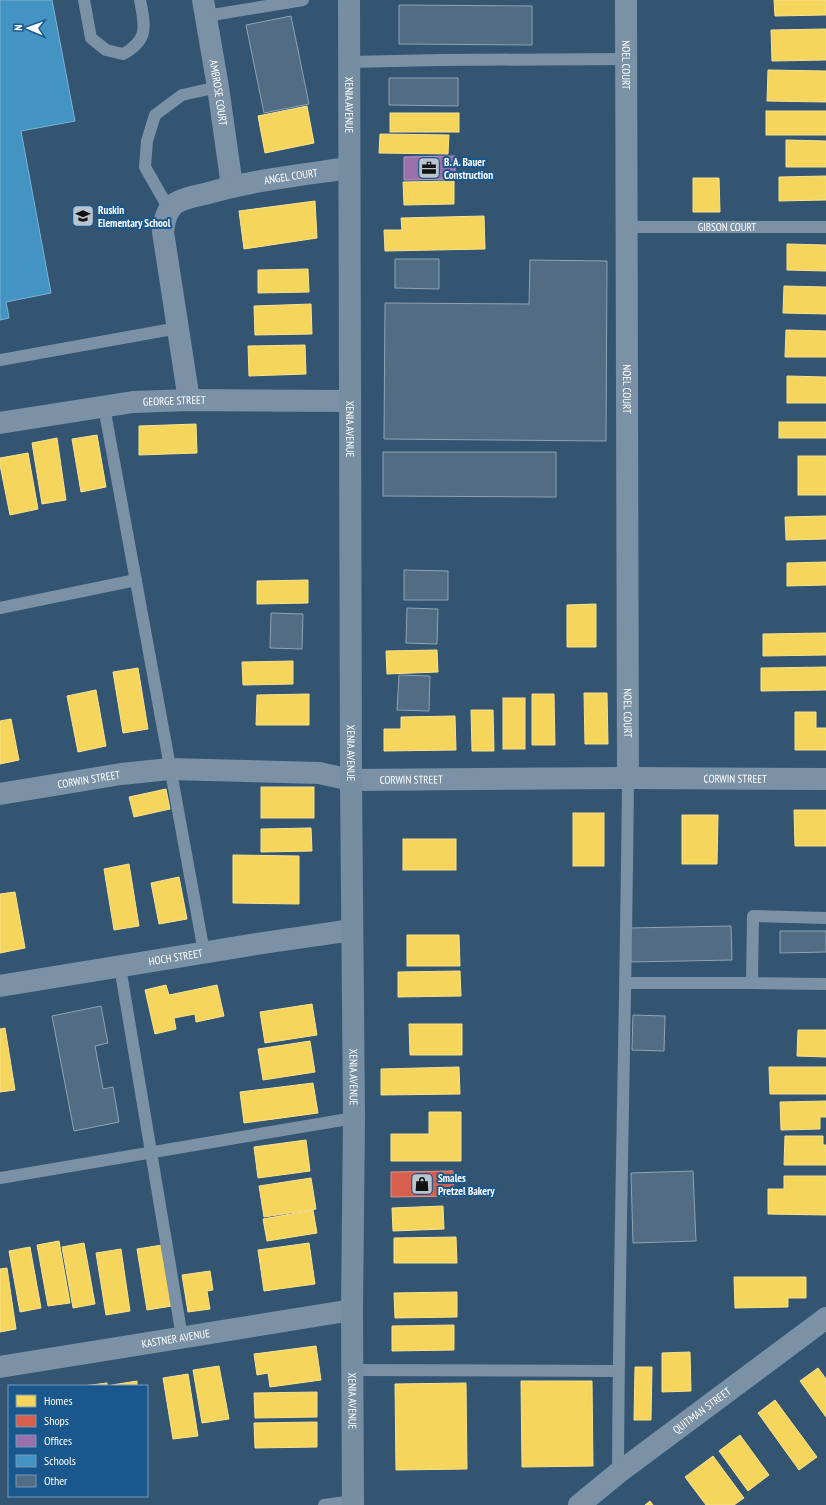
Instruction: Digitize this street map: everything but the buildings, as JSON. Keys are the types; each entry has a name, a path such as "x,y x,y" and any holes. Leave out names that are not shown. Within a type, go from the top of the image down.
{"street":[{"name":"XENIA AVENUE","path":"349,0 351,780 354,1118 352,1310 353,1503"},
{"name":"NOEL COURT","path":"626,0 628,778"},
{"name":"AMBROSE COURT","path":"204,8 218,86 232,186"},
{"name":"ANGEL COURT","path":"169,209 176,202 232,186 349,168"},
{"path":"169,209 164,222 163,232 189,400"},
{"name":"GEORGE STREET","path":"0,423 133,402 189,400 350,400"},
{"name":"CORWIN STREET","path":"0,794 121,774 170,769 319,773 351,780 628,778 826,779"},
{"name":"HOCH STREET","path":"0,986 204,952 352,930"},
{"name":"KASTNER AVENUE","path":"0,1367 352,1310"},
{"name":"QUITMAN STREET","path":"579,1505 618,1473 826,1318"}],"lane":[{"path":"84,0 91,38 106,50 123,54 135,48 144,33 144,21 140,0"},
{"path":"204,8 303,0"},
{"path":"349,62 626,59"},
{"path":"169,209 145,167 147,141 155,115 182,95 218,86"},
{"name":"GIBSON COURT","path":"627,227 826,227"},
{"path":"0,360 178,328"},
{"path":"104,406 204,952"},
{"path":"0,608 136,580"},
{"path":"618,1473 618,1371 626,983 628,778"},
{"path":"752,983 753,916 826,918"},
{"path":"120,967 182,1337"},
{"path":"626,983 826,984"},
{"path":"0,1178 354,1118"},
{"path":"352,1370 618,1371"},
{"path":"324,1505 353,1503"}],"place":[{"name":"B. A. Bauer Construction","path":"429,168"},
{"name":"Ruskin Elementary School","path":"83,216"},
{"name":"Smales Pretzel Bakery","path":"422,1184"}]}
